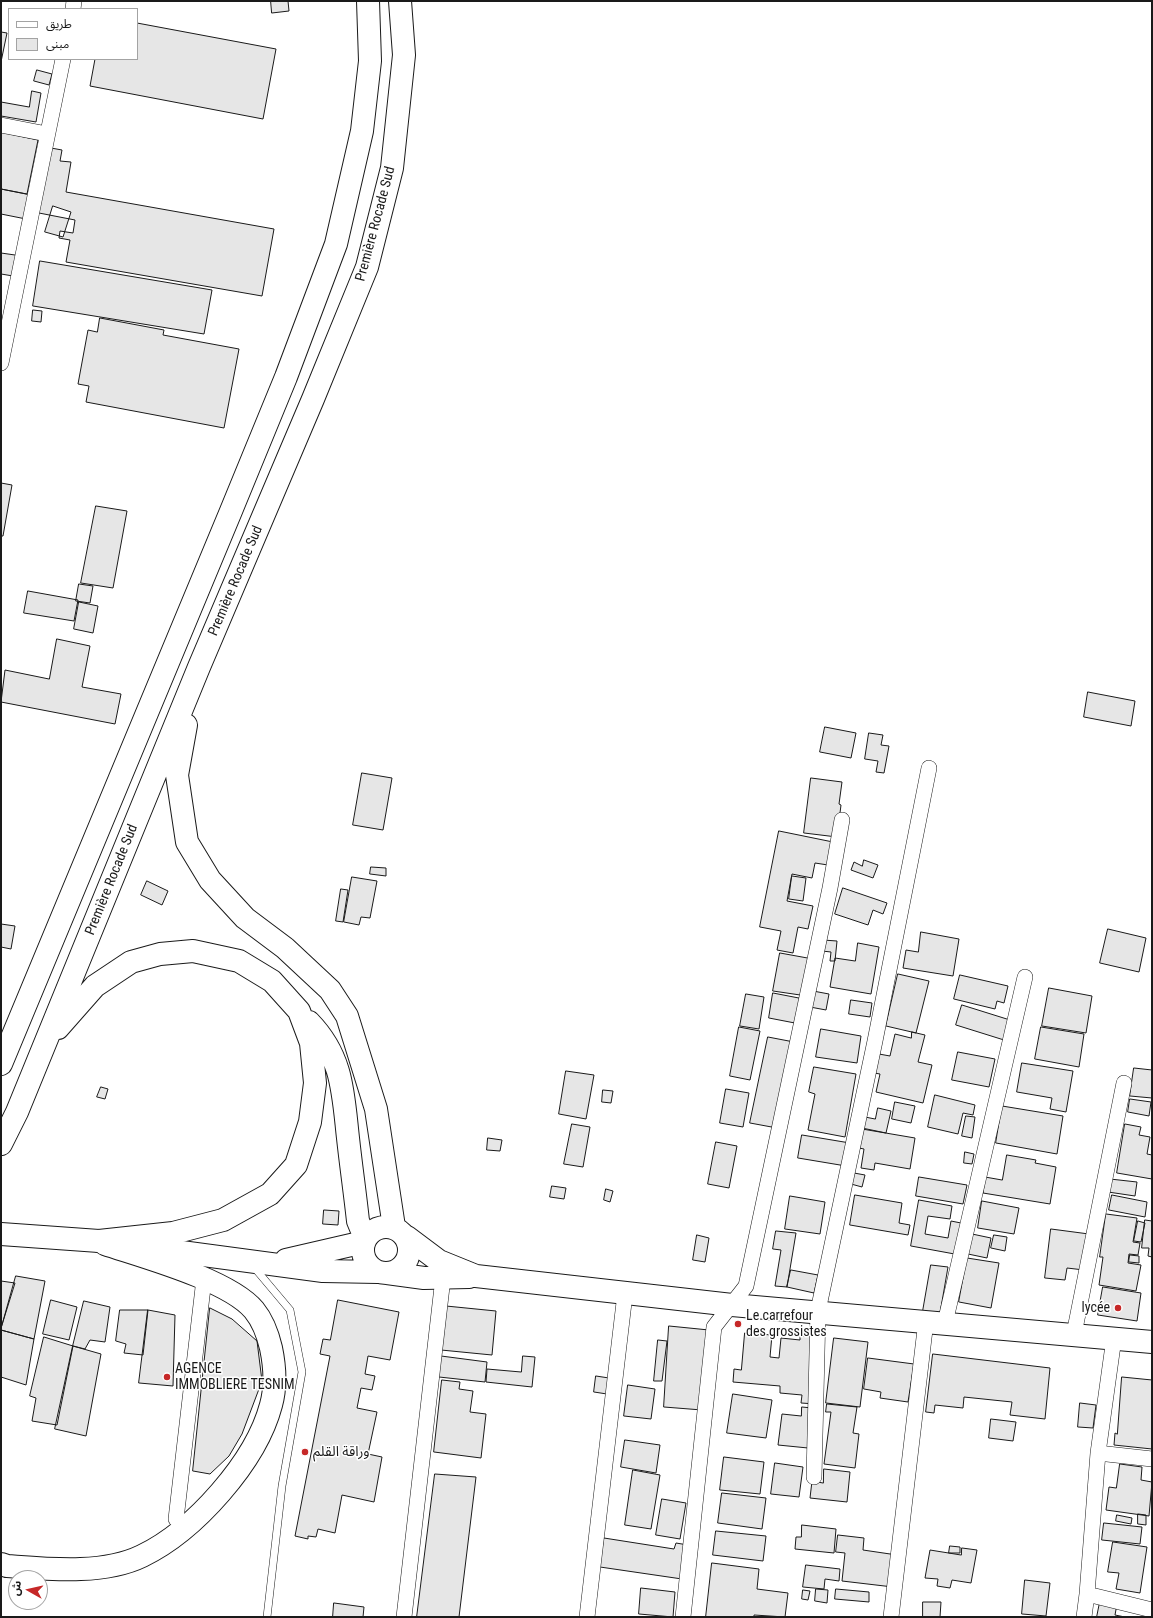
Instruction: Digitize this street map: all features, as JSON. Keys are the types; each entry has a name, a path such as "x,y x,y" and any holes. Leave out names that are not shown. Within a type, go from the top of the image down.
{"main road":[{"path":"1,1064 232,511 286,377 336,244 362,131 370,61 368,1"},
{"name":"Première Rocade Sud","path":"1,1144 17,1112 199,666 313,399 367,267 392,168 404,55 400,1"},
{"path":"199,666 181,744 177,775 187,842 210,880 245,918 284,948 330,990 347,1016 376,1109 400,1232 410,1253 402,1268 394,1272 383,1273 371,1268 366,1262 363,1254 365,1240 370,1232 378,1228 400,1232 439,1261 476,1276"},
{"path":"17,1112 59,1024 95,986 131,962 160,954 193,951 239,961 272,981 322,1038 333,1056 342,1084 358,1221 365,1240"},
{"path":"99,1241 173,1233 223,1220 270,1194 296,1165 310,1122 315,1083 311,1043 298,1011"},
{"path":"1,1234 99,1241 323,1270 383,1273 418,1278 476,1276 732,1305 818,1311 1152,1342"},
{"path":"259,1262 320,1253 365,1240"},
{"path":"1,1564 64,1571 122,1563 141,1557 163,1544 182,1530 221,1492 254,1447 271,1406 275,1383 274,1360 263,1323 248,1304 229,1291 189,1272 99,1241"}],"street":[{"path":"1,363 62,60"},
{"path":"1,125 47,134"},
{"path":"814,1477 818,1311 875,1042 929,768"},
{"path":"684,1617 714,1327 746,1286 829,896 842,820"},
{"path":"891,1617 936,1322 1025,977"},
{"path":"1074,1334 1124,1083"},
{"path":"404,1617 443,1278"},
{"path":"176,1519 204,1279"},
{"path":"587,1617 625,1294"},
{"path":"1084,1617 1098,1453 1114,1338"},
{"path":"1098,1453 1152,1459"},
{"path":"1087,1594 1152,1610"}],"lane":[{"path":"259,1262 290,1310 302,1372 282,1486 267,1617"}],"building":[{"path":"271,1 288,1 289,11 272,13"},
{"path":"138,23 276,49 263,119 90,86 95,60 138,60"},
{"path":"1,32 7,33 1,62"},
{"path":"37,70 52,74 49,85 34,81"},
{"path":"32,91 41,93 36,122 1,116 1,102 29,107"},
{"path":"1,132 38,140 27,194 1,189"},
{"path":"51,148 62,150 60,161 71,162 66,192 274,229 262,296 66,262 70,240 59,238 60,231 73,233 75,220 39,213"},
{"path":"1,189 31,195 26,219 1,214"},
{"path":"53,206 71,212 63,237 45,232"},
{"path":"1,253 22,256 19,277 1,274"},
{"path":"40,261 212,290 204,334 33,306"},
{"path":"33,310 42,311 41,322 32,321"},
{"path":"100,318 164,330 163,335 239,349 224,428 86,402 89,386 78,384 88,330 97,332"},
{"path":"1,483 12,485 3,536 1,536"},
{"path":"96,506 127,511 113,588 81,583"},
{"path":"79,584 93,586 90,603 76,601"},
{"path":"28,591 78,600 74,621 24,613"},
{"path":"79,602 98,606 93,633 74,629"},
{"path":"57,639 90,646 82,687 121,694 115,724 1,702 5,670 49,679"},
{"path":"1088,692 1135,701 1131,726 1084,717"},
{"path":"825,727 856,733 851,758 820,752"},
{"path":"869,733 883,735 881,745 889,746 884,773 876,772 878,761 865,759"},
{"path":"362,773 392,778 383,830 353,825"},
{"path":"811,778 842,782 837,837 804,833"},
{"path":"779,831 833,842 828,865 815,863 812,878 792,874 787,901 813,906 808,929 798,927 793,953 777,950 781,931 760,927"},
{"path":"864,860 878,865 873,878 851,870 854,862 862,866"},
{"path":"371,867 386,868 386,876 370,874"},
{"path":"792,876 806,878 803,901 789,899"},
{"path":"352,877 377,881 370,918 361,917 359,925 344,922"},
{"path":"147,881 168,891 162,905 141,895"},
{"path":"843,888 887,903 883,914 873,910 868,925 835,914"},
{"path":"341,889 348,890 343,922 336,921"},
{"path":"1,924 15,926 11,949 1,947"},
{"path":"1108,929 1146,938 1139,972 1100,963"},
{"path":"921,932 959,939 953,976 903,968 906,950 918,952"},
{"path":"823,940 837,941 835,961 830,961 831,952 822,951"},
{"path":"858,943 879,947 871,994 830,987 835,958 855,961"},
{"path":"780,953 813,959 807,996 773,991"},
{"path":"898,974 929,981 916,1033 886,1026"},
{"path":"960,975 1008,986 1004,1003 997,1001 995,1009 954,999"},
{"path":"1049,988 1092,996 1086,1033 1042,1026"},
{"path":"813,991 829,994 826,1010 810,1007"},
{"path":"773,993 804,999 800,1024 769,1018"},
{"path":"746,994 764,997 759,1029 740,1026"},
{"path":"851,1000 872,1003 870,1017 849,1014"},
{"path":"962,1005 1010,1020 1004,1040 956,1025"},
{"path":"739,1027 760,1031 750,1080 730,1076"},
{"path":"1041,1027 1084,1034 1079,1067 1035,1059"},
{"path":"821,1029 861,1036 857,1063 816,1057"},
{"path":"912,1032 925,1035 918,1062 932,1065 923,1103 876,1092 880,1074 874,1073 879,1054 890,1056 895,1034 911,1038"},
{"path":"768,1037 794,1042 777,1128 750,1123"},
{"path":"958,1052 995,1059 989,1087 952,1080"},
{"path":"1022,1063 1073,1071 1066,1112 1050,1109 1052,1098 1017,1092"},
{"path":"814,1067 856,1074 845,1137 808,1130 815,1094 809,1092"},
{"path":"1134,1068 1152,1070 1152,1098 1130,1096"},
{"path":"566,1071 594,1075 586,1119 559,1114"},
{"path":"101,1087 108,1089 105,1099 97,1097"},
{"path":"726,1089 749,1093 743,1127 720,1123"},
{"path":"603,1090 613,1091 611,1103 602,1102"},
{"path":"935,1095 975,1105 973,1115 963,1113 958,1134 928,1127"},
{"path":"1130,1099 1151,1102 1149,1116 1128,1112"},
{"path":"895,1102 915,1106 911,1123 892,1119"},
{"path":"1002,1106 1063,1116 1057,1154 996,1143"},
{"path":"878,1108 891,1111 886,1133 862,1128 865,1117 875,1119"},
{"path":"966,1116 975,1117 972,1138 962,1136"},
{"path":"572,1124 590,1127 583,1167 564,1164"},
{"path":"1125,1124 1141,1127 1139,1135 1150,1137 1147,1154 1152,1155 1152,1179 1117,1173"},
{"path":"862,1129 915,1138 910,1169 875,1163 874,1170 861,1168 864,1149 859,1148"},
{"path":"802,1135 850,1143 846,1166 798,1158"},
{"path":"488,1138 502,1140 500,1151 487,1150"},
{"path":"716,1142 737,1146 729,1188 708,1184"},
{"path":"965,1152 974,1154 972,1164 964,1163"},
{"path":"1007,1155 1036,1160 1035,1163 1056,1167 1050,1204 983,1193 985,1177 1002,1180"},
{"path":"854,1173 865,1175 862,1187 851,1184"},
{"path":"919,1177 967,1185 963,1204 916,1196"},
{"path":"1110,1179 1137,1182 1135,1196 1108,1192"},
{"path":"552,1186 566,1188 564,1199 550,1197"},
{"path":"606,1189 613,1191 610,1202 604,1200"},
{"path":"855,1195 902,1203 899,1223 910,1225 908,1235 850,1225"},
{"path":"1112,1195 1147,1202 1145,1217 1109,1210"},
{"path":"790,1196 825,1202 820,1234 785,1229"},
{"path":"919,1200 952,1206 950,1219 928,1216 925,1234 948,1238 951,1221 966,1224 960,1255 911,1246"},
{"path":"982,1201 1019,1208 1014,1234 978,1228"},
{"path":"324,1210 339,1211 338,1225 323,1224"},
{"path":"1106,1214 1137,1218 1133,1242 1140,1243 1138,1255 1129,1254 1128,1263 1141,1265 1136,1291 1099,1285 1103,1257 1100,1257"},
{"path":"1145,1220 1152,1221 1152,1257 1148,1256 1149,1248 1142,1248"},
{"path":"1138,1221 1145,1223 1141,1242 1134,1241"},
{"path":"1051,1229 1089,1234 1084,1270 1067,1268 1065,1280 1045,1278"},
{"path":"776,1231 796,1233 787,1287 775,1286 781,1250 773,1249"},
{"path":"972,1234 991,1238 987,1258 968,1254"},
{"path":"697,1235 709,1238 705,1262 693,1260"},
{"path":"994,1235 1007,1237 1005,1251 991,1248"},
{"path":"1130,1255 1139,1256 1139,1263 1129,1262"},
{"path":"967,1258 999,1263 991,1308 959,1302"},
{"path":"931,1265 948,1267 940,1313 923,1311"},
{"path":"791,1270 818,1275 814,1293 787,1287"},
{"path":"16,1276 45,1281 34,1339 1,1330"},
{"path":"1,1281 15,1283 1,1328"},
{"path":"1103,1287 1141,1293 1137,1321 1098,1315"},
{"path":"51,1300 77,1307 69,1340 43,1334"},
{"path":"338,1300 399,1312 390,1360 368,1356 365,1374 375,1376 372,1390 361,1388 357,1408 377,1412 368,1454 382,1457 374,1502 342,1495 335,1533 318,1529 316,1537 308,1536 308,1539 295,1536 330,1356 320,1354 323,1339 330,1340"},
{"path":"84,1301 110,1307 105,1342 90,1340 85,1349 73,1346"},
{"path":"446,1306 496,1311 492,1355 441,1350"},
{"path":"210,1308 232,1319 257,1341 262,1381 242,1434 229,1456 210,1474 193,1471"},
{"path":"120,1310 148,1310 143,1355 124,1353 126,1344 116,1341"},
{"path":"148,1310 175,1315 173,1386 139,1383"},
{"path":"669,1326 709,1330 702,1410 664,1407"},
{"path":"1,1330 34,1339 26,1385 1,1377"},
{"path":"745,1333 772,1335 770,1357 779,1358 781,1338 800,1340 800,1336 822,1337 816,1404 801,1403 802,1395 780,1393 780,1386 733,1382 734,1369 741,1370"},
{"path":"44,1337 73,1346 57,1425 32,1421 36,1398 30,1396"},
{"path":"834,1338 868,1342 860,1407 826,1403"},
{"path":"658,1340 667,1341 662,1381 654,1381"},
{"path":"73,1346 101,1354 86,1436 55,1429"},
{"path":"933,1354 1050,1368 1045,1419 1010,1415 1012,1402 964,1397 963,1408 935,1405 934,1413 926,1412"},
{"path":"441,1356 487,1362 485,1382 439,1377"},
{"path":"523,1356 535,1357 532,1387 486,1382 487,1369 521,1372"},
{"path":"868,1358 914,1364 908,1402 880,1398 881,1392 864,1389"},
{"path":"596,1376 609,1378 607,1394 594,1392"},
{"path":"1122,1377 1152,1380 1152,1449 1114,1445 1115,1433 1117,1434"},
{"path":"442,1380 460,1382 459,1389 473,1391 470,1412 486,1414 481,1458 434,1452"},
{"path":"628,1385 655,1389 651,1419 624,1416"},
{"path":"733,1394 772,1400 766,1438 727,1433"},
{"path":"1080,1403 1096,1405 1093,1428 1078,1427"},
{"path":"827,1404 857,1407 853,1433 859,1434 855,1468 824,1464 831,1412 826,1412"},
{"path":"802,1407 812,1408 808,1448 778,1445 782,1414 801,1416"},
{"path":"991,1419 1016,1422 1013,1441 989,1438"},
{"path":"625,1440 660,1445 656,1473 621,1467"},
{"path":"724,1457 764,1462 760,1494 720,1490"},
{"path":"775,1463 803,1467 799,1497 771,1494"},
{"path":"1120,1464 1142,1467 1141,1480 1152,1482 1149,1516 1106,1510 1109,1487 1116,1488"},
{"path":"824,1469 850,1472 847,1502 810,1498 812,1481 823,1483"},
{"path":"633,1470 660,1475 651,1529 625,1525"},
{"path":"435,1474 476,1477 459,1617 417,1617"},
{"path":"722,1493 766,1498 762,1529 718,1523"},
{"path":"662,1499 686,1503 680,1539 656,1535"},
{"path":"1138,1514 1146,1515 1146,1525 1138,1524"},
{"path":"1117,1515 1132,1518 1131,1524 1116,1521"},
{"path":"1104,1523 1142,1527 1140,1544 1102,1540"},
{"path":"802,1525 836,1529 834,1553 795,1549 796,1537 801,1537"},
{"path":"716,1531 766,1536 763,1561 713,1555"},
{"path":"838,1535 864,1538 863,1550 897,1555 893,1587 842,1581 845,1553 836,1552"},
{"path":"604,1538 674,1549 676,1543 688,1545 682,1579 600,1567"},
{"path":"1113,1542 1147,1547 1140,1593 1116,1589 1119,1573 1108,1572"},
{"path":"950,1546 960,1547 960,1553 949,1553"},
{"path":"962,1548 977,1550 971,1583 952,1580 950,1588 937,1586 938,1579 925,1578 930,1550 961,1555"},
{"path":"712,1563 759,1569 757,1589 788,1593 785,1617 754,1615 754,1617 706,1617"},
{"path":"806,1565 840,1569 839,1581 825,1579 824,1589 803,1587"},
{"path":"1025,1580 1050,1583 1046,1616 1022,1614"},
{"path":"641,1588 675,1592 673,1617 639,1614"},
{"path":"816,1589 828,1590 827,1603 815,1601"},
{"path":"836,1589 869,1592 869,1602 835,1599"},
{"path":"803,1590 810,1591 808,1600 802,1599"},
{"path":"923,1602 941,1602 940,1617 923,1617"},
{"path":"1100,1602 1117,1604 1115,1615 1125,1617 1097,1617"},
{"path":"334,1603 364,1607 363,1617 333,1617"}],"place":[{"name":"lycée","path":"1118,1308"},
{"name":"Le carrefour des grossistes","path":"738,1324"},
{"name":"AGENCE IMMOBLIERE TESNIM","path":"167,1377"},
{"name":"وراقة القلم","path":"305,1452"}]}
